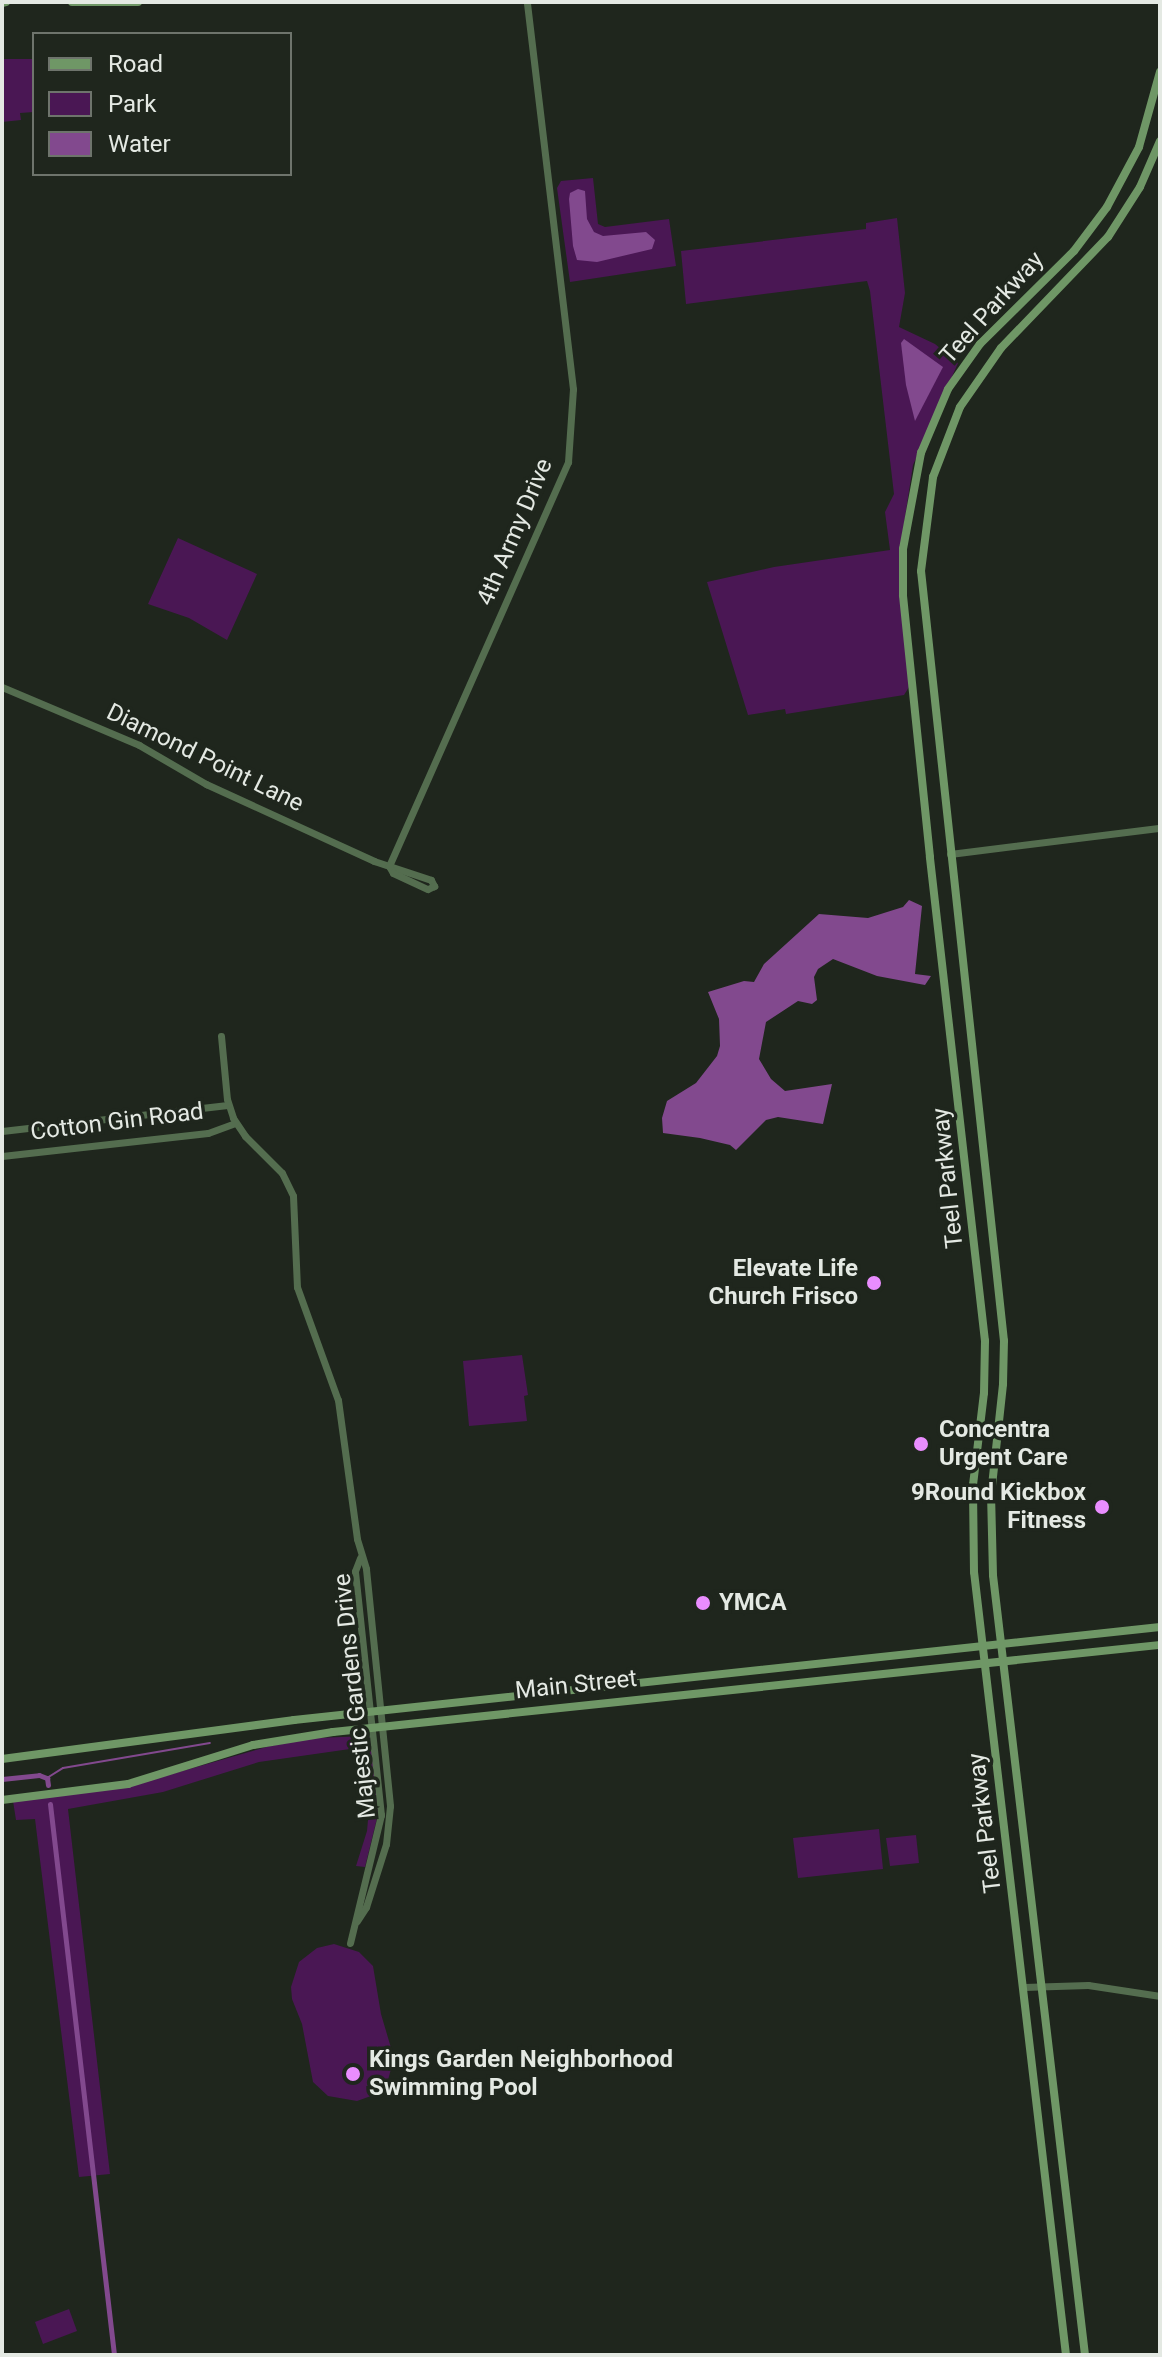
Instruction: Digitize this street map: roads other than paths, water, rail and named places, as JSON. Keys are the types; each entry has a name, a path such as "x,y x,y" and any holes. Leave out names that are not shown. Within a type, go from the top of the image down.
{"main road":[{"path":"72,2 138,2"},
{"name":"Teel Parkway","path":"1066,2355 972,1535 976,1445 985,1354 903,571 910,498 921,453 948,389 980,344 1074,251 1107,207 1139,147 1160,72"},
{"name":"Teel Parkway","path":"1085,2355 1002,1662 991,1534 994,1446 1003,1384 1004,1341 921,571 933,477 960,407 1001,348 1108,237 1140,187 1160,141"},
{"path":"903,571 921,571"},
{"path":"947,1002 966,1000"},
{"path":"970,1196 989,1195"},
{"path":"976,1445 994,1446"},
{"path":"972,1535 991,1534"},
{"name":"Main Street","path":"2,1759 177,1734 376,1711 1160,1627"},
{"path":"1132,1630 1134,1648"},
{"name":"Main Street","path":"2,1800 128,1784 264,1743 378,1727 1160,1645"},
{"path":"869,1657 870,1675"},
{"path":"496,1698 497,1713"},
{"path":"1010,1867 1025,1866"}],"street":[{"name":"4th Army Drive","path":"389,866 568,462 573,389 527,2"},
{"name":"Diamond Point Lane","path":"2,687 139,745 206,784 389,866 397,866 431,880 434,886 428,889 393,873 389,866"},
{"path":"950,854 1160,828"},
{"name":"Majestic Gardens Drive","path":"221,1036 228,1105 235,1123 282,1173 293,1196 297,1287 338,1400 360,1558 366,1569 376,1711"},
{"name":"Cotton Gin Road","path":"2,1131 228,1105"},
{"name":"Cotton Gin Road","path":"2,1156 208,1133 235,1123"},
{"name":"Majestic Gardens Drive","path":"350,1943 381,1815 378,1727 355,1571 360,1558"},
{"path":"361,1628 372,1627"},
{"path":"1024,1987 1088,1985 1160,1996"}],"water":[{"path":"578,189 585,191 587,219 594,232 603,236 646,232 655,240 652,249 597,262 577,260 569,199 570,193"},
{"path":"904,339 943,367 915,421 906,385 901,343"},
{"path":"909,900 922,906 915,974 931,976 925,985 877,976 833,959 818,969 814,977 817,1000 812,1004 798,1001 766,1022 759,1059 771,1079 785,1091 832,1084 823,1124 778,1117 766,1120 736,1150 730,1145 700,1138 663,1133 662,1118 667,1101 696,1083 717,1056 720,1046 719,1019 708,992 744,981 754,982 764,964 819,914 868,918 903,907"}],"waterway":[{"path":"47,1778 63,1768 210,1743"},
{"path":"2,1779 39,1775 47,1778 48,1785"},
{"path":"50,1804 114,2355"}],"place":[{"name":"Elevate Life Church Frisco","path":"874,1283"},
{"name":"Concentra Urgent Care","path":"921,1444"},
{"name":"9Round Kickbox Fitness","path":"1102,1507"},
{"name":"YMCA","path":"703,1603"},
{"name":"Kings Garden Neighborhood Swimming Pool","path":"353,2074"}]}
